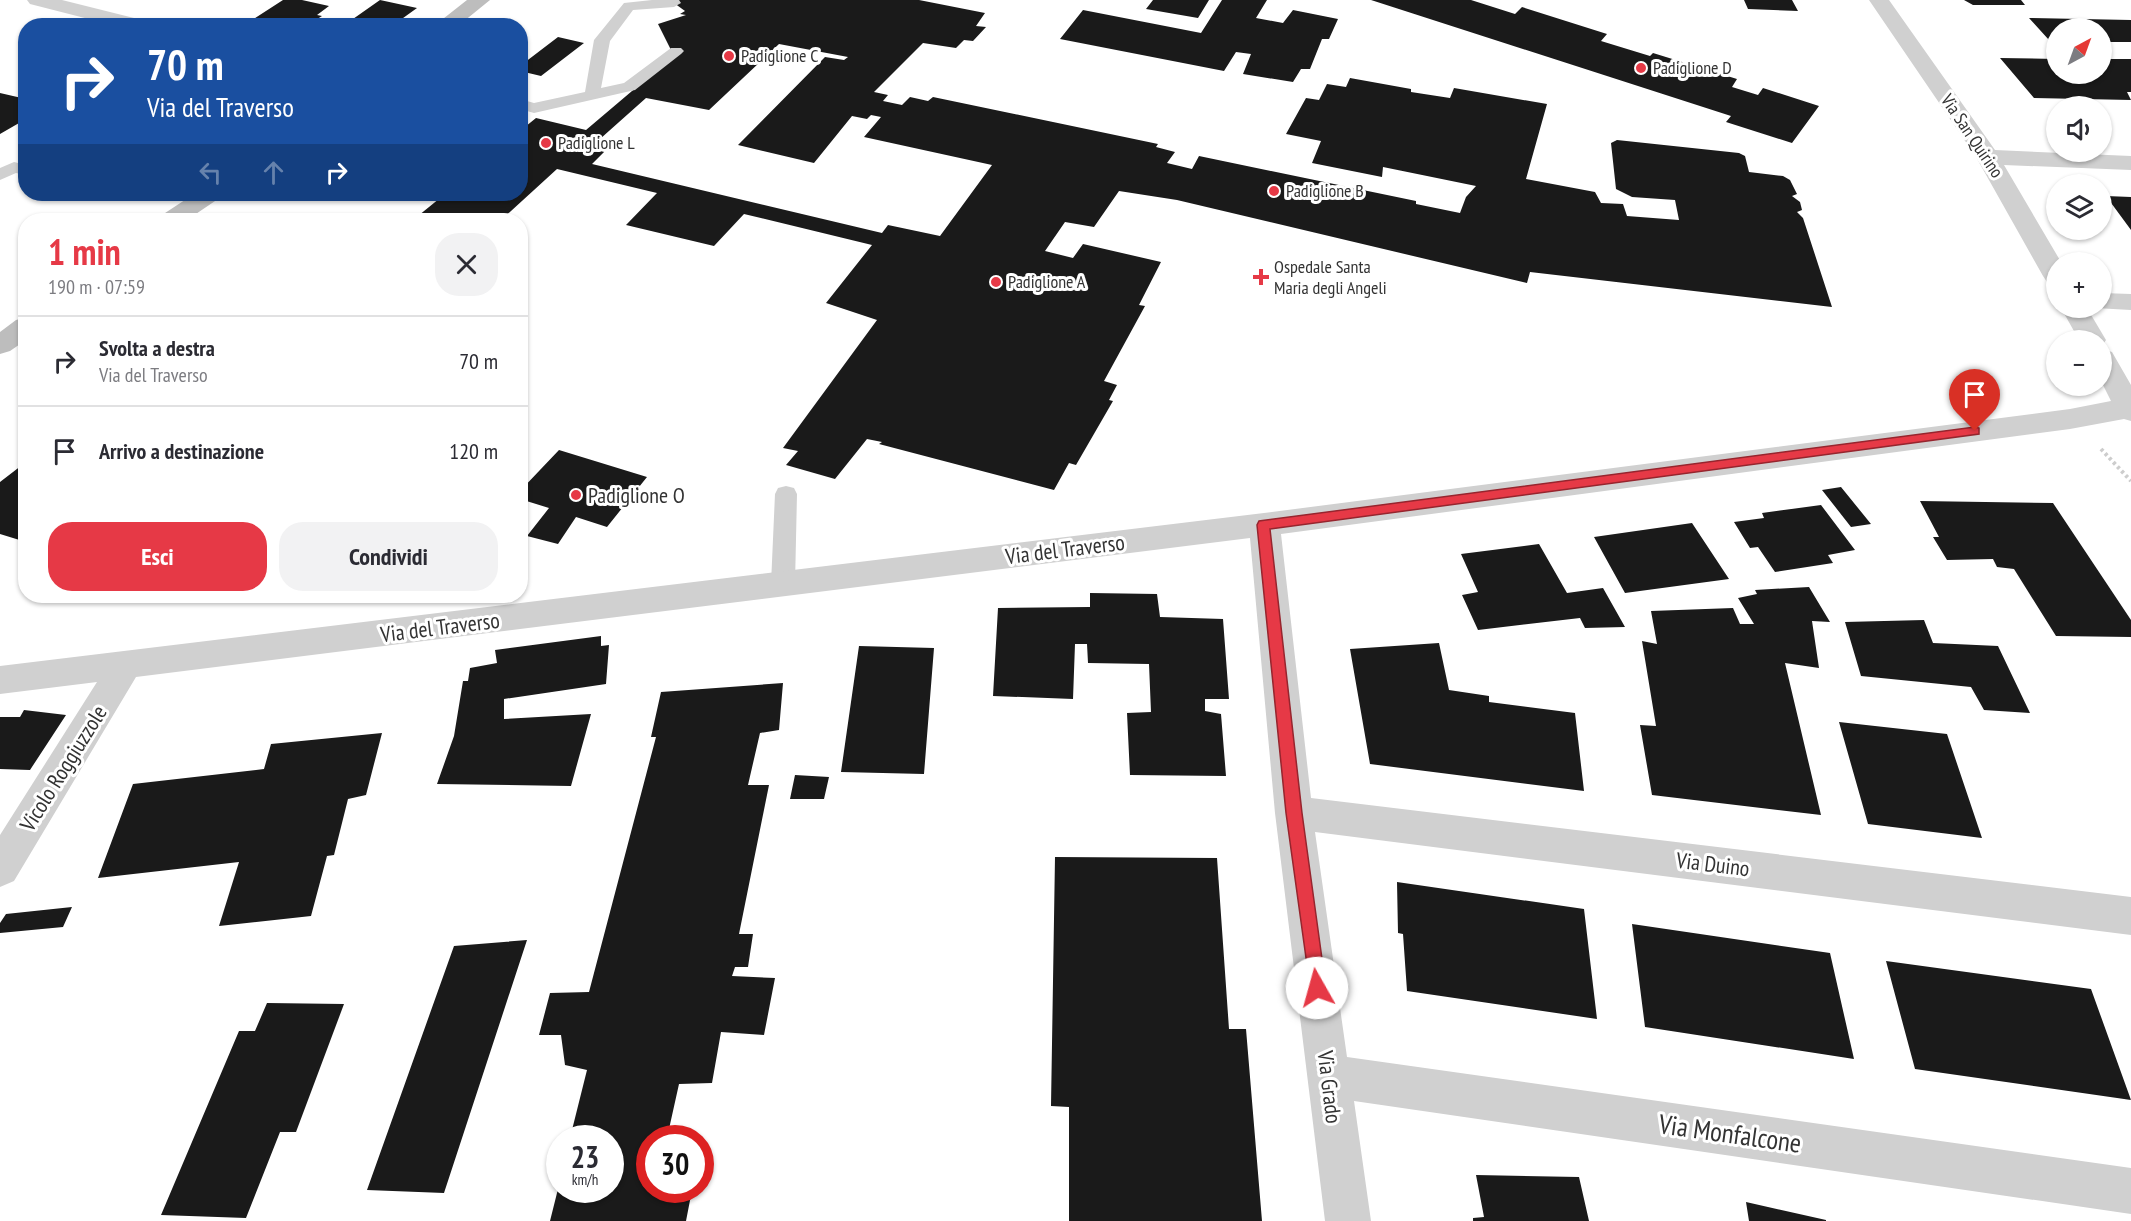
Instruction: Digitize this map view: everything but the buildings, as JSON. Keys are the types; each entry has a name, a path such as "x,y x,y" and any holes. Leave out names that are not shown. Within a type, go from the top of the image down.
{"main road":[{"path":"455,18 480,0"},
{"path":"181,213 199,201"},
{"path":"0,345 18,332"}],"street":[{"path":"38,0 111,18"},
{"name":"Via San Quirino","path":"1879,0 1988,157 2046,258"},
{"path":"1988,157 2131,163"},
{"path":"2112,301 2131,302"},
{"path":"2112,376 2130,409"},
{"name":"Via del Traverso","path":"0,680 1264,525 2130,409"},
{"name":"Via Grado","path":"1264,525 1294,813 1348,1221"},
{"name":"Vicolo Roggiuzzole","path":"0,869 125,666"},
{"name":"Via Duino","path":"1294,813 2131,916"},
{"name":"Via Monfalcone","path":"1329,1076 2131,1191"}],"lane":[{"path":"592,96 602,40 629,6 674,3"},
{"path":"528,106 534,108 629,87 676,51"},
{"path":"783,584 786,494"}],"place":[{"name":"Padiglione C","path":"729,56"},
{"name":"Padiglione D","path":"1641,68"},
{"name":"Padiglione L","path":"546,143"},
{"name":"Padiglione B","path":"1274,191"},
{"name":"Ospedale Santa Maria degli Angeli","path":"1261,277"},
{"name":"Padiglione A","path":"996,282"},
{"name":"Padiglione O","path":"576,495"}],"route":[{"path":"1317,988 1294,813 1265,555 1264,525 1975,431"}]}
